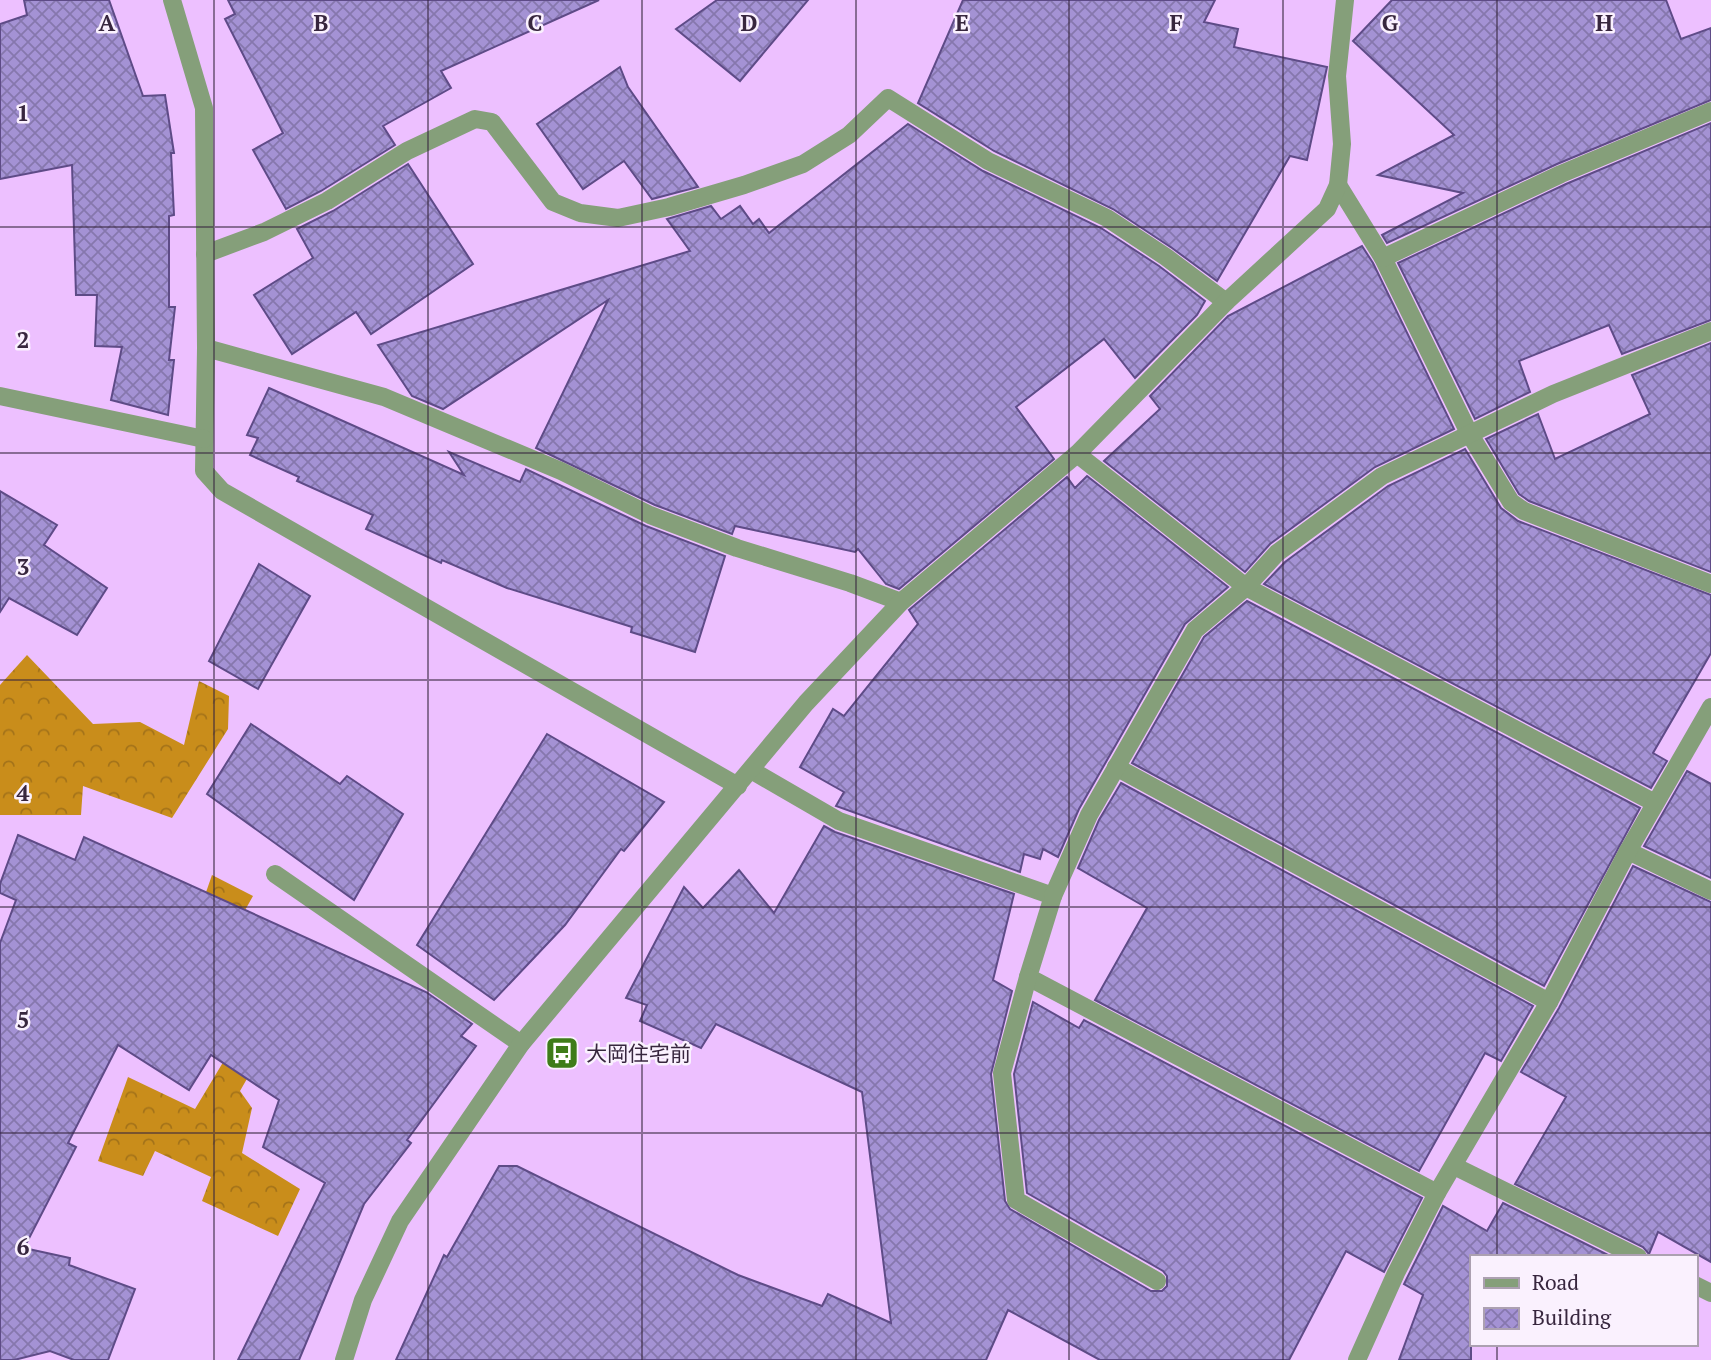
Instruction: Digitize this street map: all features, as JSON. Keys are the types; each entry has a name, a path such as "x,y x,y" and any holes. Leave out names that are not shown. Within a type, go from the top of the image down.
{"street":[{"path":"173,0 204,108 204,471 222,491 738,786"},
{"path":"344,1360 363,1300 400,1221 521,1044 806,703 901,602 1077,454 1226,302 1327,209 1338,185 1342,144 1337,76 1345,0"},
{"path":"205,254 264,232 327,201 407,151 475,119 492,122 553,202 580,213 618,218 731,189 803,164 849,135 888,98 988,161 1107,218 1166,257 1226,302"},
{"path":"1383,258 1561,174 1711,111"},
{"path":"1338,185 1383,258 1469,433 1511,502 1524,511 1711,584"},
{"path":"1157,1281 1016,1200 1002,1073 1028,976 1054,897 1089,814 1115,767 1195,630 1246,587 1277,553 1382,476 1553,394 1711,331"},
{"path":"206,348 384,397 561,471 650,515 737,548 901,602"},
{"path":"0,397 204,439"},
{"path":"1077,454 1246,587 1655,803"},
{"path":"1357,1360 1396,1273 1437,1193 1549,1002 1628,850 1711,707"},
{"path":"1115,767 1549,1002"},
{"path":"751,770 839,821 1054,897"},
{"path":"1628,850 1711,891"},
{"path":"275,874 521,1044"},
{"path":"1028,976 1437,1193"},
{"path":"1454,1166 1634,1255"}],"green space":[{"path":"27,655 93,724 140,722 184,745 199,681 229,696 228,729 172,818 83,786 81,815 0,815 0,685"},
{"path":"212,875 253,896 208,976 181,964"},
{"path":"240,1034 264,1049 240,1091 252,1108 242,1153 300,1189 278,1236 202,1201 211,1177 155,1151 143,1176 98,1161 128,1077 195,1109"}],"building":[{"path":"24,0 109,0 143,96 165,95 174,153 171,153 174,215 169,216 169,307 175,307 169,360 174,360 168,415 111,400 122,347 95,346 97,295 76,295 72,165 0,179 0,24 27,15"},
{"path":"228,0 599,0 441,71 451,88 383,126 395,145 321,191 286,209 253,150 283,133 225,19 235,14"},
{"path":"717,0 808,0 740,81 676,29"},
{"path":"963,0 1215,0 1204,22 1238,29 1234,47 1327,67 1307,160 1290,156 1217,281 1113,209 994,151 918,103"},
{"path":"1392,0 1666,0 1681,39 1711,28 1711,100 1557,164 1387,243 1382,235 1463,193 1378,175 1454,135 1353,41"},
{"path":"620,67 628,87 698,187 652,199 624,161 583,189 537,124"},
{"path":"1711,123 1711,320 1622,354 1609,325 1519,361 1530,392 1475,419 1398,263 1566,184"},
{"path":"908,124 983,171 1101,228 1159,266 1205,301 1197,315 1135,378 1104,339 1016,407 1054,459 899,589 886,584 858,549 855,552 735,526 732,534 655,505 536,448 608,300 443,409 412,396 378,345 690,251 667,219 711,206 721,219 740,206 753,224 759,219 769,233"},
{"path":"408,164 473,264 371,334 356,312 292,354 254,295 313,258 297,229 333,211"},
{"path":"1362,246 1373,263 1454,429 1375,467 1270,544 1245,572 1104,461 1160,409 1150,396 1228,316"},
{"path":"1711,343 1711,572 1529,501 1519,494 1486,439 1538,414 1555,459 1650,414 1632,375"},
{"path":"269,388 464,475 449,452 520,482 526,469 646,526 725,556 695,652 631,632 632,627 507,588 442,560 441,563 366,529 373,515 297,481 299,477 250,455 258,438 247,435"},
{"path":"1465,449 1501,508 1518,521 1711,595 1711,653 1653,753 1667,761 1651,788 1264,584 1285,562 1388,486"},
{"path":"1087,476 1228,587 1185,624 1079,809 1058,857 1043,849 1040,859 1024,854 1020,872 836,806 844,792 800,767 833,709 844,716 918,624 909,610 1067,477 1075,488"},
{"path":"0,491 57,525 44,545 107,588 77,635 9,598 0,612"},
{"path":"259,564 310,596 258,689 209,661"},
{"path":"1247,601 1640,808 1544,986 1132,763 1204,637"},
{"path":"251,724 340,784 347,776 403,814 354,900 207,794"},
{"path":"547,734 664,802 624,851 621,849 565,925 494,1000 417,945"},
{"path":"1687,771 1711,784 1711,878 1644,846"},
{"path":"1121,783 1533,1006 1501,1061 1485,1053 1419,1171 1095,1000 1147,908 1078,868 1099,820"},
{"path":"824,826 1014,894 993,980 1012,991 991,1074 1005,1201 1010,1209 1151,1291 1162,1291 1167,1286 1167,1276 1163,1271 1027,1193 1014,1074 1033,1002 1079,1028 1084,1020 1422,1198 1384,1272 1346,1251 1289,1360 1100,1360 1008,1310 986,1360 396,1360 444,1255 447,1257 499,1166 517,1166 738,1275 822,1306 828,1294 891,1323 862,1092 716,1024 701,1048 640,1021 647,1005 626,998 684,887 703,908 739,870 774,913"},
{"path":"18,835 75,860 84,837 426,992 472,1024 461,1036 476,1046 407,1140 411,1143 364,1204 299,1360 238,1360 325,1183 263,1147 279,1100 211,1055 189,1090 118,1045 68,1143 76,1147 24,1248 70,1258 69,1265 135,1289 108,1360 74,1360 50,1351 14,1360 0,1360 0,943 16,900 0,893 0,884"},
{"path":"1633,866 1711,902 1711,1262 1658,1232 1649,1254 1643,1247 1515,1184 1566,1097 1521,1072 1559,1008"},
{"path":"1503,1203 1608,1255 1470,1255 1471,1360 1399,1360 1423,1295 1404,1284 1443,1206 1487,1231"}],"place":[{"name":"大岡住宅前","path":"562,1053"}]}
